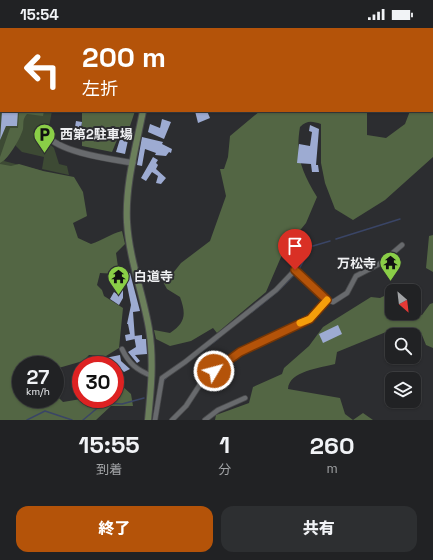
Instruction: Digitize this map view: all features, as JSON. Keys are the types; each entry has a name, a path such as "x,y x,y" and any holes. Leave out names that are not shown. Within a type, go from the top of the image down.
{"main road":[{"path":"143,112 132,163 127,198 128,234 131,257 149,327 152,376 148,420"}],"street":[{"path":"46,134 57,143 71,150 132,163"},
{"path":"155,420 162,378 185,362 276,290 295,270 327,300 333,302 347,293 356,276 381,263 402,245"},
{"path":"172,420 186,406 201,383 214,371 240,352 310,319 327,300"},
{"path":"122,349 126,358 134,368 152,376"},
{"path":"205,420 218,410 245,398"}],"green space":[{"path":"0,112 52,112 48,132 41,136 54,148 59,164 67,166 69,175 42,169 44,157 22,152 15,145 4,161 43,171 0,204"},
{"path":"19,112 44,112 43,116 27,114 25,116 20,137 11,153 0,163 0,157 10,128 18,128"},
{"path":"82,112 135,112 130,126 122,128 112,152 82,146"},
{"path":"259,112 367,112 367,135 386,138 405,124 410,112 433,112 433,157 385,200 353,220 335,209 325,183 321,163 321,124 310,122 305,123 300,127 298,147 301,164 307,180 317,197 306,223 284,250 266,292 217,333 213,328 191,341 170,346 156,339 154,330 170,333 182,321 184,313 180,297 167,289 162,280 173,273 181,263 210,241 226,196 220,169 224,169 228,157 230,136"},
{"path":"0,164 11,166 19,164 43,171 74,177 83,192 87,216 73,223 78,238 91,244 122,231 125,244 116,253 119,274 100,273 97,285 102,290 104,296 123,308 119,348 106,356 72,356 72,364 64,366 64,356 12,356 12,408 64,408 64,402 72,400 72,408 109,408 96,420 0,420"},
{"path":"433,235 433,272 426,268 429,236"},
{"path":"385,296 385,320 421,320 421,315 430,304 433,303 433,348 426,345 421,335 421,328 385,328 385,332 337,352 335,364 306,371 299,374 290,383 288,389 340,398 345,414 353,420 215,420 216,415 249,403 253,387 282,374 284,368 309,346 323,327 371,297 380,298"},
{"path":"124,388 131,394 133,406 124,406"},
{"path":"363,413 373,420 353,420"}],"building":[{"path":"2,112 18,112 17,126 6,126 0,140"},
{"path":"195,112 207,112 210,118 198,123"},
{"path":"162,119 171,122 164,139 148,132 150,124 160,128"},
{"path":"76,121 82,122 79,141 73,139"},
{"path":"310,125 319,129 316,165 318,165 319,172 312,172 311,164 297,163 299,144 310,146 312,132 309,131"},
{"path":"125,130 134,132 133,136 129,136 125,154 116,152 120,139 123,140"},
{"path":"142,137 163,142 162,144 172,149 171,153 169,152 166,156 155,155 156,153 145,149 142,166 137,165"},
{"path":"153,157 158,160 156,163 158,165 156,169 166,178 161,184 156,183 158,176 152,172 146,181 141,178"},
{"path":"130,273 140,311 133,312 135,339 126,341 125,335 130,334 127,324 131,305 125,275"},
{"path":"117,290 123,290 123,298 119,305 110,299 114,292 117,294"},
{"path":"338,325 342,334 323,343 319,334"},
{"path":"142,335 142,339 146,339 147,354 135,355 140,361 137,363 128,352 136,347 134,336"},
{"path":"124,364 130,369 124,372"}],"waterway":[{"path":"336,239 400,219"},
{"path":"313,246 330,241"},
{"path":"299,269 308,253"},
{"path":"252,312 277,292 294,275"},
{"path":"178,369 218,339"},
{"path":"164,380 167,377"},
{"path":"83,420 101,405 106,403 122,404 144,398"},
{"path":"27,420 45,411 72,420"}],"slow traffic":[{"path":"300,323 310,319 327,300"}],"place":[{"name":"西第2駐車場","path":"45,154"},
{"name":"万松寺","path":"391,282"},
{"name":"白道寺","path":"119,296"}],"route":[{"path":"214,371 240,352 310,319 327,300 295,270"}]}
